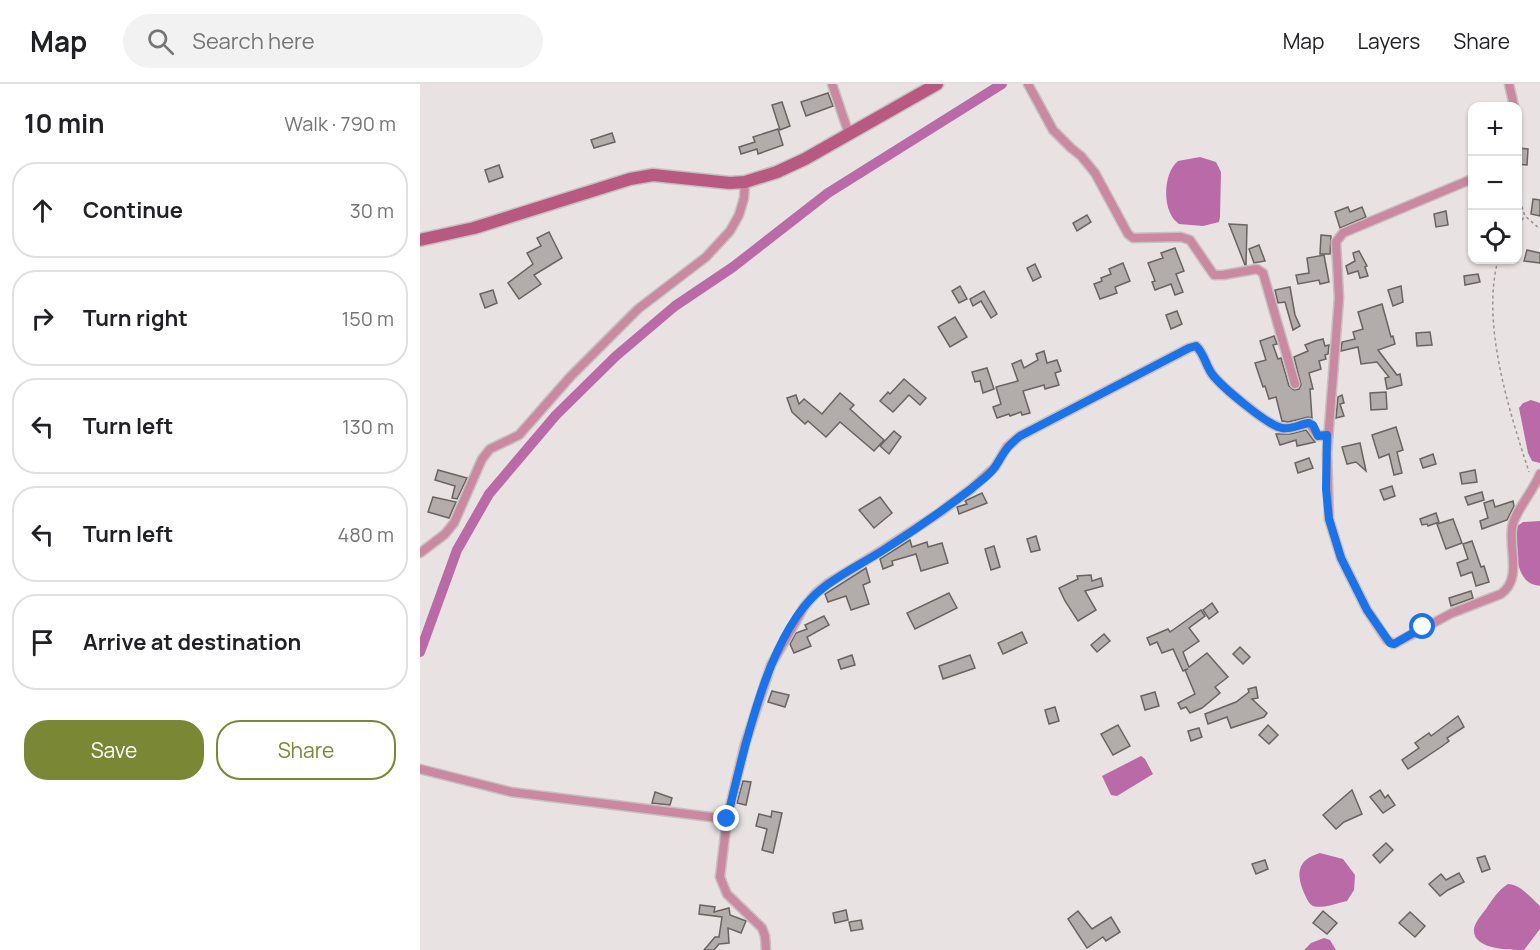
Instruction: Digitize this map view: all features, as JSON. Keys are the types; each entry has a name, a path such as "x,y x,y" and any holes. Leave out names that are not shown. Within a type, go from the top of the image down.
{"main road":[{"path":"420,240 474,228 630,179 653,175 730,183 745,182 777,172 937,84"}],"street":[{"path":"832,84 849,134"},
{"path":"1509,84 1513,102"},
{"path":"1030,88 1053,130 1065,144 1082,156 1095,173 1132,238 1181,237 1190,240 1214,275 1257,269 1263,273 1296,384"},
{"path":"1468,181 1343,233 1336,243 1339,298 1327,435 1326,489 1329,519 1341,558 1367,610 1387,640 1394,644 1452,613 1507,590 1512,582 1513,572 1511,550 1513,522 1540,474"},
{"path":"420,553 445,534 454,523 482,459 490,449 519,435 565,382 638,309 706,257 730,231 739,215 744,198 745,182"},
{"path":"766,950 762,927 727,894 720,877 727,819 746,744 771,665 804,607 827,584 881,551 971,489 990,472 1007,447 1020,436 1182,351 1196,346 1205,363 1230,394 1268,421 1282,428 1309,423 1313,425 1318,436 1327,435"},
{"path":"420,769 511,792 727,819"}],"path":[{"path":"1522,207 1525,216 1540,229"},
{"path":"1522,220 1525,216"},
{"path":"1497,264 1492,318 1501,369 1519,441 1534,487"}],"shaded area":[{"path":"1200,157 1216,162 1221,172 1219,222 1203,226 1179,224 1173,219 1167,203 1169,175 1178,161"},
{"path":"1531,400 1540,403 1540,463 1532,461 1528,453 1519,408 1523,403"},
{"path":"1540,521 1540,586 1529,582 1522,575 1517,555 1516,527 1523,522"},
{"path":"1141,756 1153,774 1117,796 1111,795 1102,776"},
{"path":"1320,853 1343,859 1355,875 1354,890 1347,901 1317,907 1307,900 1300,881 1300,869 1306,860"},
{"path":"1508,884 1521,889 1540,906 1540,929 1524,950 1485,945 1475,936 1474,929 1477,921 1495,895"},
{"path":"1324,938 1330,940 1336,950 1304,950 1311,943"}],"building":[{"path":"828,93 833,106 806,116 801,102"},
{"path":"782,102 790,126 780,130 772,105"},
{"path":"778,129 783,145 758,154 757,149 741,154 739,147 755,142 753,137"},
{"path":"612,133 615,142 594,148 591,140"},
{"path":"1522,148 1528,149 1527,165 1522,164"},
{"path":"499,165 503,177 489,182 485,170"},
{"path":"1533,199 1540,200 1540,216 1531,214"},
{"path":"1348,207 1350,212 1362,207 1366,217 1340,228 1335,212"},
{"path":"1446,211 1448,225 1436,227 1434,214"},
{"path":"1087,215 1091,222 1077,231 1073,223"},
{"path":"1229,224 1247,225 1246,265 1245,265"},
{"path":"549,232 562,258 534,275 541,284 519,299 508,283 533,264 527,253 541,246 537,238"},
{"path":"1321,235 1331,236 1330,254 1320,254"},
{"path":"1259,245 1265,261 1254,263 1249,249"},
{"path":"1175,248 1184,271 1176,274 1183,292 1175,295 1171,284 1155,290 1152,282 1155,281 1148,263 1163,258 1161,253"},
{"path":"1527,250 1540,253 1540,263 1524,261"},
{"path":"1359,251 1367,266 1365,267 1368,276 1360,278 1358,271 1348,274 1346,266 1355,261 1353,253"},
{"path":"1324,255 1329,282 1320,284 1319,280 1298,284 1296,275 1309,273 1307,258"},
{"path":"1123,263 1130,281 1115,287 1117,293 1100,299 1094,284 1111,274 1109,269"},
{"path":"1035,264 1041,277 1033,281 1027,268"},
{"path":"1478,274 1480,282 1465,285 1464,276"},
{"path":"960,286 967,299 959,303 952,291"},
{"path":"1401,286 1403,302 1393,306 1388,290"},
{"path":"1290,287 1295,315 1300,326 1293,330 1285,302 1278,303 1275,290"},
{"path":"493,290 497,303 485,308 480,294"},
{"path":"984,291 997,314 991,318 981,301 973,306 970,299"},
{"path":"1382,304 1395,344 1378,350 1397,375 1400,374 1402,385 1387,389 1385,378 1389,377 1377,362 1361,364 1358,347 1341,351 1342,342 1355,339 1353,332 1363,329 1358,312"},
{"path":"1177,311 1182,324 1171,329 1166,315"},
{"path":"955,317 967,337 950,347 938,327"},
{"path":"1430,332 1432,345 1417,346 1416,333"},
{"path":"1274,336 1277,344 1273,345 1278,359 1281,358 1289,386 1294,390 1299,389 1301,385 1294,357 1308,351 1305,345 1315,341 1323,339 1325,346 1329,345 1328,354 1325,355 1326,359 1319,361 1321,369 1309,373 1313,389 1310,389 1312,418 1282,421 1276,397 1269,399 1265,386 1263,387 1255,363 1266,360 1260,341"},
{"path":"1044,351 1047,363 1057,360 1061,371 1055,373 1059,385 1045,389 1044,385 1023,391 1030,413 1022,415 1021,412 997,418 993,407 1001,404 996,387 1018,381 1012,364 1021,360 1024,368 1038,360 1036,354"},
{"path":"987,368 994,389 983,393 980,381 975,382 972,372"},
{"path":"904,379 926,398 920,405 909,395 893,412 880,401"},
{"path":"1386,392 1387,409 1371,410 1370,393"},
{"path":"840,393 854,405 850,409 884,440 874,451 840,422 826,437 808,421 805,424 792,412 787,398 796,395 799,404 804,399 822,414"},
{"path":"1342,395 1344,403 1340,404 1344,416 1336,418 1338,397"},
{"path":"1396,427 1403,450 1397,452 1402,473 1394,475 1389,454 1379,458 1372,435"},
{"path":"1306,430 1315,442 1297,446 1296,440 1280,445 1276,434 1290,434"},
{"path":"894,431 901,437 889,454 880,446"},
{"path":"1360,443 1366,471 1356,462 1347,464 1342,447"},
{"path":"1433,454 1436,464 1423,468 1420,459"},
{"path":"1309,458 1313,468 1298,473 1295,463"},
{"path":"438,470 467,478 457,499 452,498 455,486 435,480"},
{"path":"1475,470 1477,482 1462,484 1460,473"},
{"path":"1392,486 1395,496 1384,500 1380,490"},
{"path":"1482,492 1484,500 1468,505 1465,497"},
{"path":"982,493 987,503 959,514 957,507 967,504 965,501"},
{"path":"433,497 456,502 449,518 428,512"},
{"path":"880,497 892,513 874,528 859,510"},
{"path":"1493,500 1495,507 1513,501 1514,506 1507,520 1482,529 1480,521 1488,518 1484,503"},
{"path":"1436,513 1439,522 1428,526 1427,524 1422,525 1420,519"},
{"path":"1453,519 1462,543 1446,549 1437,524"},
{"path":"1036,536 1040,550 1031,552 1027,539"},
{"path":"910,540 912,547 927,542 928,547 942,543 948,563 921,571 916,554 892,561 893,565 883,569 880,559"},
{"path":"1472,541 1489,582 1476,586 1472,572 1461,576 1457,563 1468,559 1463,544"},
{"path":"994,546 1000,567 991,570 985,549"},
{"path":"866,568 870,582 863,585 869,604 851,610 846,596 828,602 825,594"},
{"path":"1091,575 1092,581 1101,578 1103,586 1085,591 1096,610 1078,621 1059,588 1078,579 1077,576"},
{"path":"1471,591 1473,598 1451,606 1449,598"},
{"path":"949,593 957,608 915,629 907,613"},
{"path":"1212,603 1218,612 1209,619 1203,610"},
{"path":"1201,610 1205,616 1189,628 1199,641 1183,652 1189,667 1207,653 1228,677 1215,687 1220,693 1202,708 1190,713 1186,707 1181,709 1178,703 1195,694 1185,670 1183,671 1173,649 1162,653 1157,642 1150,645 1147,638 1168,629 1170,632"},
{"path":"824,616 829,625 807,637 811,646 794,653 790,644 796,633 807,629 805,625"},
{"path":"1022,632 1027,643 1003,654 998,643"},
{"path":"1104,634 1110,641 1097,652 1091,645"},
{"path":"1240,647 1250,657 1243,664 1233,654"},
{"path":"852,655 855,665 841,669 838,660"},
{"path":"970,655 975,668 943,679 939,666"},
{"path":"1256,687 1258,698 1252,699 1267,713 1264,717 1231,728 1227,717 1208,724 1205,714 1236,702 1249,692 1248,689"},
{"path":"772,691 789,695 785,707 768,702"},
{"path":"1155,692 1159,706 1145,710 1141,696"},
{"path":"1055,707 1059,721 1049,724 1045,710"},
{"path":"1458,716 1464,727 1447,738 1449,741 1408,769 1402,760 1419,748 1415,743 1429,733 1431,736"},
{"path":"1118,725 1130,746 1113,755 1101,734"},
{"path":"1268,725 1278,735 1269,744 1259,735"},
{"path":"1199,728 1202,737 1191,741 1188,731"},
{"path":"743,781 751,782 746,805 737,803"},
{"path":"1352,790 1362,814 1344,822 1336,829 1323,815"},
{"path":"1380,790 1385,798 1388,795 1395,805 1383,813 1370,797"},
{"path":"655,792 672,798 670,805 652,803"},
{"path":"772,811 782,813 773,853 762,850 767,829 756,826 759,814 771,817"},
{"path":"1386,843 1393,850 1380,863 1373,855"},
{"path":"1485,856 1490,869 1482,872 1477,858"},
{"path":"1265,860 1268,869 1256,874 1252,864"},
{"path":"1459,873 1464,882 1440,896 1429,884 1441,874 1446,880"},
{"path":"700,905 715,907 714,912 729,908 730,915 746,921 741,933 728,928 729,943 719,944 714,950 704,950 715,937 719,937 722,917 699,914"},
{"path":"846,910 848,920 835,923 833,913"},
{"path":"1078,911 1092,929 1111,917 1120,932 1106,941 1103,937 1087,948 1068,919"},
{"path":"1323,911 1337,923 1327,934 1313,923"},
{"path":"1410,912 1425,926 1415,937 1399,923"},
{"path":"861,920 863,929 851,931 849,922"}],"waterway":[{"path":"420,652 457,550 489,494 556,415 616,356 675,306 733,267 828,193 1002,84"}],"route":[{"path":"727,819 746,744 771,665 785,637 815,594 827,584 939,513 971,489 985,478 1007,447 1020,436 1104,391 1196,346 1210,372 1230,394 1268,421 1282,428 1309,423 1313,425 1318,436 1327,435 1326,489 1329,519 1341,558 1367,610 1390,643 1400,642 1423,627"}]}
